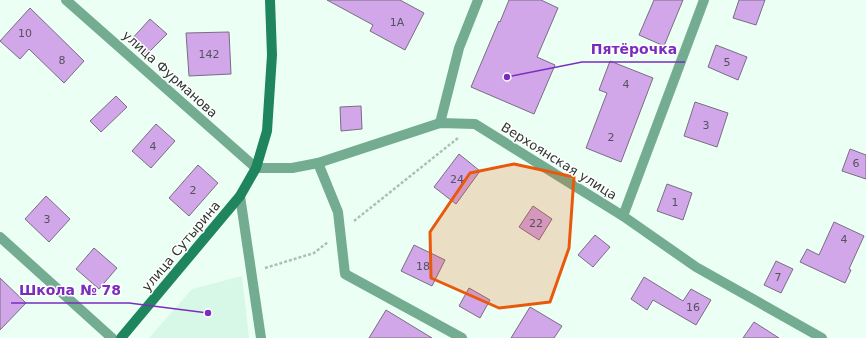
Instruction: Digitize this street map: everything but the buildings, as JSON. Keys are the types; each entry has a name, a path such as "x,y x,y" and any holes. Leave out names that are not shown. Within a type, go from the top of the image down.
{"street":[{"name":"улица Фурманова","path":"66,0 256,168"},
{"name":"улица Сутырина","path":"121,338 240,196 256,168 267,131 272,55 270,0"},
{"path":"440,123 459,48 478,0"},
{"path":"623,216 704,0"},
{"path":"256,168 292,168 318,162 440,123 475,124"},
{"name":"Верхоянская улица","path":"475,124 623,216 696,267 822,338"},
{"path":"318,162 338,212 345,274 462,338"},
{"path":"240,196 261,338"},
{"path":"0,237 112,338"}],"path":[{"path":"251,273 314,253 475,124"}],"highlighted area":[{"path":"514,164 574,177 569,248 550,302 499,308 431,278 430,232 470,173"}],"shaded area":[{"path":"242,276 249,338 149,338 192,289"}],"place":[{"name":"Пятёрочка","path":"507,77"},
{"name":"Школа № 78","path":"208,313"}]}
